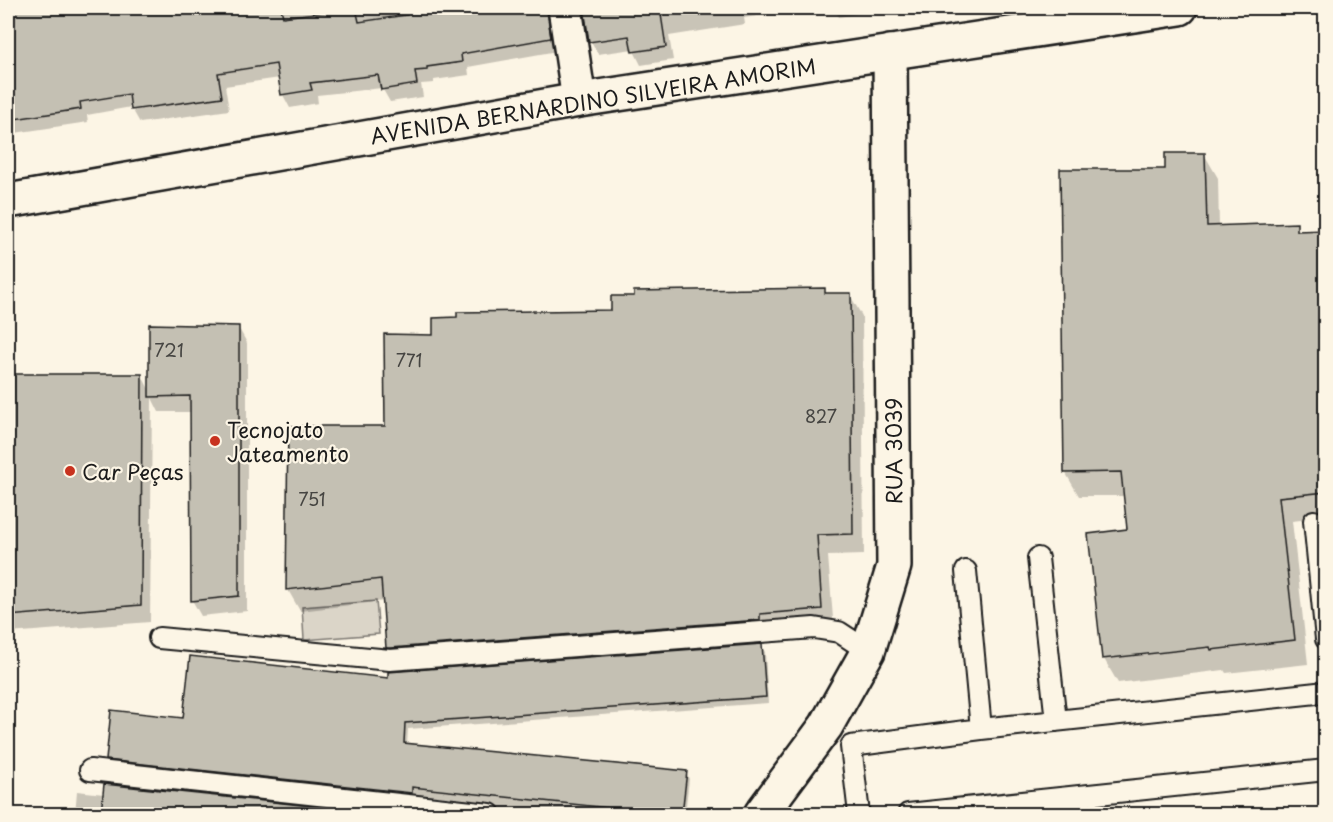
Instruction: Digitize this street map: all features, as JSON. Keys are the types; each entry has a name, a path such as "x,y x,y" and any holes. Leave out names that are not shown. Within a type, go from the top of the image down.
{"main road":[{"path":"565,8 579,100"},
{"name":"AVENIDA BERNARDINO SILVEIRA AMORIM","path":"8,201 579,100 1180,8"},
{"name":"RUA 3039","path":"761,814 826,726 868,651 894,566 890,52"}],"lane":[{"path":"1314,521 1326,639"},
{"path":"1038,558 1056,721"},
{"path":"966,571 981,729"},
{"path":"159,638 390,660 814,628 839,632 868,651"},
{"path":"858,814 851,746 981,729 1326,692"},
{"path":"90,770 490,814"},
{"path":"910,814 1326,770"}],"shaded area":[{"path":"376,601 379,634 304,640 302,607"}],"building":[{"path":"8,8 281,8 283,17 356,8 359,22 407,15 405,8 547,8 551,38 461,54 462,62 415,71 417,84 381,90 378,75 310,83 312,90 281,95 276,64 218,73 222,97 131,110 129,94 80,102 81,109 8,120"},
{"path":"584,8 660,8 666,47 632,52 629,36 589,42"},
{"path":"1165,153 1205,153 1207,226 1297,223 1297,231 1326,230 1326,492 1279,497 1295,640 1102,659 1088,534 1127,529 1121,472 1064,473 1060,169 1165,169"},
{"path":"825,288 825,293 851,293 853,534 817,535 822,609 760,614 760,620 386,648 381,579 286,590 288,426 385,426 384,334 433,335 433,318 457,317 457,312 611,310 611,296 634,296 634,291"},
{"name":"Tecnojato Jateamento","path":"149,324 239,326 239,596 191,601 190,396 149,397"},
{"path":"8,374 142,374 141,605 8,616"},
{"path":"762,644 766,697 405,723 404,743 687,771 682,814 412,787 412,793 106,760 111,710 183,718 190,656 388,678 388,672"},
{"path":"104,784 385,814 101,814"}],"place":[{"name":"Tecnojato Jateamento","path":"215,441"},
{"name":"Car Peças","path":"70,471"}]}
